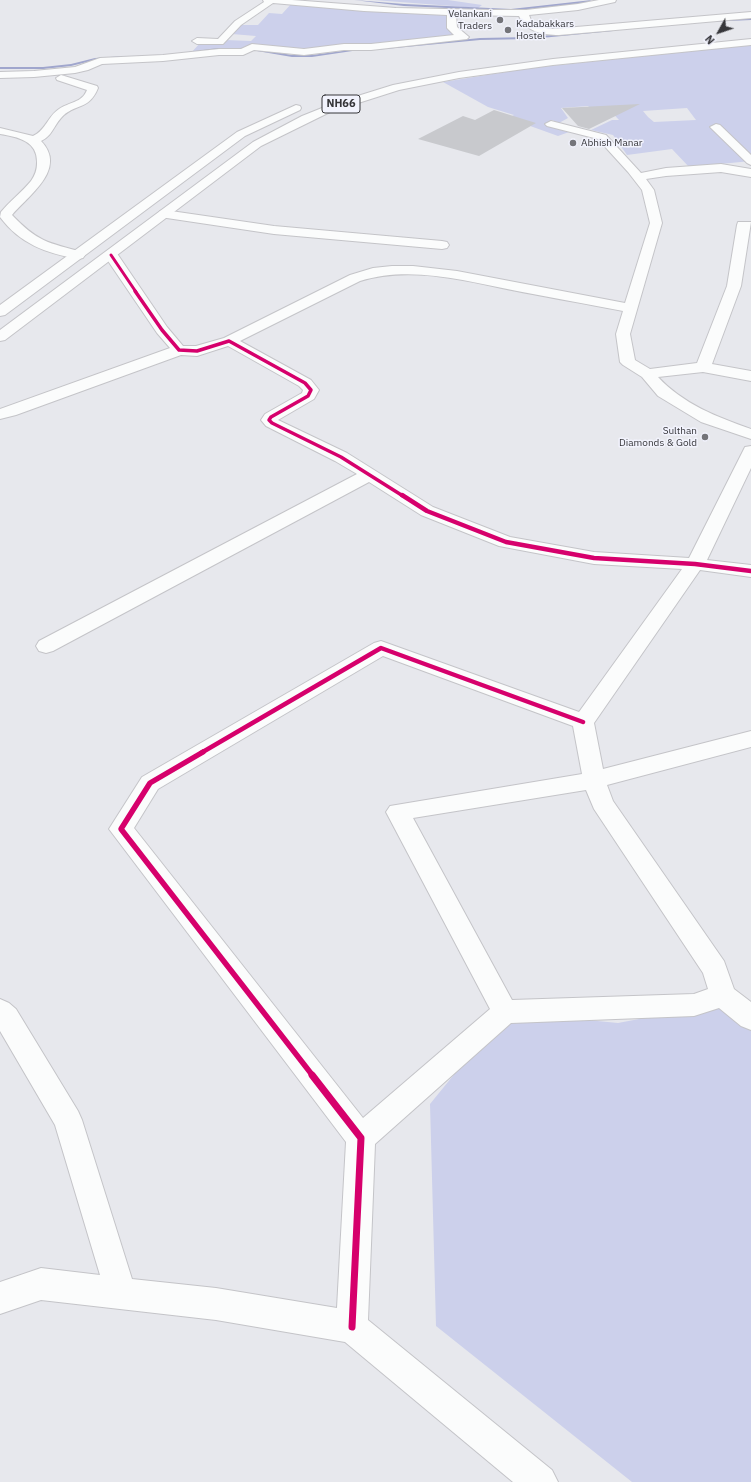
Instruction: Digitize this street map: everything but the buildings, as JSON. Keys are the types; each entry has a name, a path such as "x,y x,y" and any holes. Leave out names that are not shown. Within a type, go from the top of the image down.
{"main road":[{"path":"267,0 451,12 526,12 567,8 612,0"},
{"path":"188,53 198,40 220,42 238,23 271,0"},
{"path":"559,0 567,8"},
{"path":"0,75 34,74 75,70 100,62 140,60 188,53 242,52 252,47 304,52 371,47 464,37 452,28 453,22 451,12"},
{"path":"526,12 524,14 526,20 537,30 554,32 751,15"},
{"name":"NH66","path":"360,86 470,64 751,34"},
{"name":"NH66","path":"0,337 111,255 227,165 289,126 336,106 386,90 453,76 508,68 751,42"},
{"path":"32,141 45,134 58,115 66,109 83,104 94,88 61,78"},
{"name":"NH66","path":"0,312 241,134 269,119 304,104"},
{"path":"551,124 602,136 648,190 656,223 623,334 628,362 647,374 664,393 706,419 751,434"},
{"path":"716,127 751,161"},
{"path":"0,131 22,136 38,143 42,150 43,166 40,176 5,215 27,237 38,245 78,255"},
{"path":"638,177 666,172 751,165"},
{"path":"721,168 751,173"},
{"path":"164,214 274,230 442,245"},
{"path":"703,367 739,287 743,225 751,226"},
{"path":"111,255 162,330 179,350"},
{"path":"0,414 10,412 179,350 197,351 229,341 367,273 405,270 456,276 631,308"},
{"path":"229,341 305,383 311,390 308,396 271,416 269,420 272,423 341,457 427,511 506,542 594,558 695,564 751,571"},
{"path":"647,374 703,367 751,376"},
{"path":"751,451 695,564 583,722 594,780 602,803 715,969 723,996 751,1018"},
{"path":"46,646 370,475"},
{"path":"352,1327 361,1138 121,829 150,783 381,648 583,722"},
{"path":"505,1012 398,812 594,780 751,739"},
{"path":"361,1138 505,1012 694,1005 723,996"},
{"path":"0,1011 6,1017 68,1120 121,1293"},
{"path":"0,1298 41,1284 216,1304 352,1327 540,1482"}],"shaded area":[{"path":"374,0 448,0 482,5 478,8"},
{"path":"292,3 450,12 452,22 463,37 314,49 246,50 190,54 201,42 225,40 251,41 256,36 232,34 241,25 258,25 269,13 282,14"},
{"path":"751,45 751,161 689,167 672,149 627,155 613,135 591,130 612,120 619,120 607,107 592,110 588,106 561,108 568,118 559,123 552,120 546,124 569,132 558,136 508,118 514,115 488,107 443,82 530,68","holes":["687,108 696,120 654,122 643,111"]},
{"path":"718,1004 751,1029 751,1482 632,1482 436,1326 430,1104 505,1012 618,1023"}],"waterway":[{"path":"356,0 404,5 511,10 585,2 590,0"},
{"path":"707,21 751,19"},
{"path":"374,49 480,39 531,38 612,30"},
{"path":"176,54 218,49 257,50 292,56 312,56 357,50"},
{"path":"0,68 43,68 71,65 95,59 126,57"}],"cycle path":[{"path":"111,255 162,330 179,350 197,351 229,341 305,383 311,390 308,396 271,417 269,420 272,423 341,457 427,511 506,542 594,558 695,564 751,571"},
{"path":"352,1327 361,1138 121,829 150,783 381,648 583,722"}],"place":[{"name":"Velankani Traders","path":"500,20"},
{"name":"Kadabakkars Hostel","path":"508,30"},
{"name":"Abhish Manar","path":"573,143"},
{"name":"Sulthan Diamonds & Gold","path":"705,437"}]}
